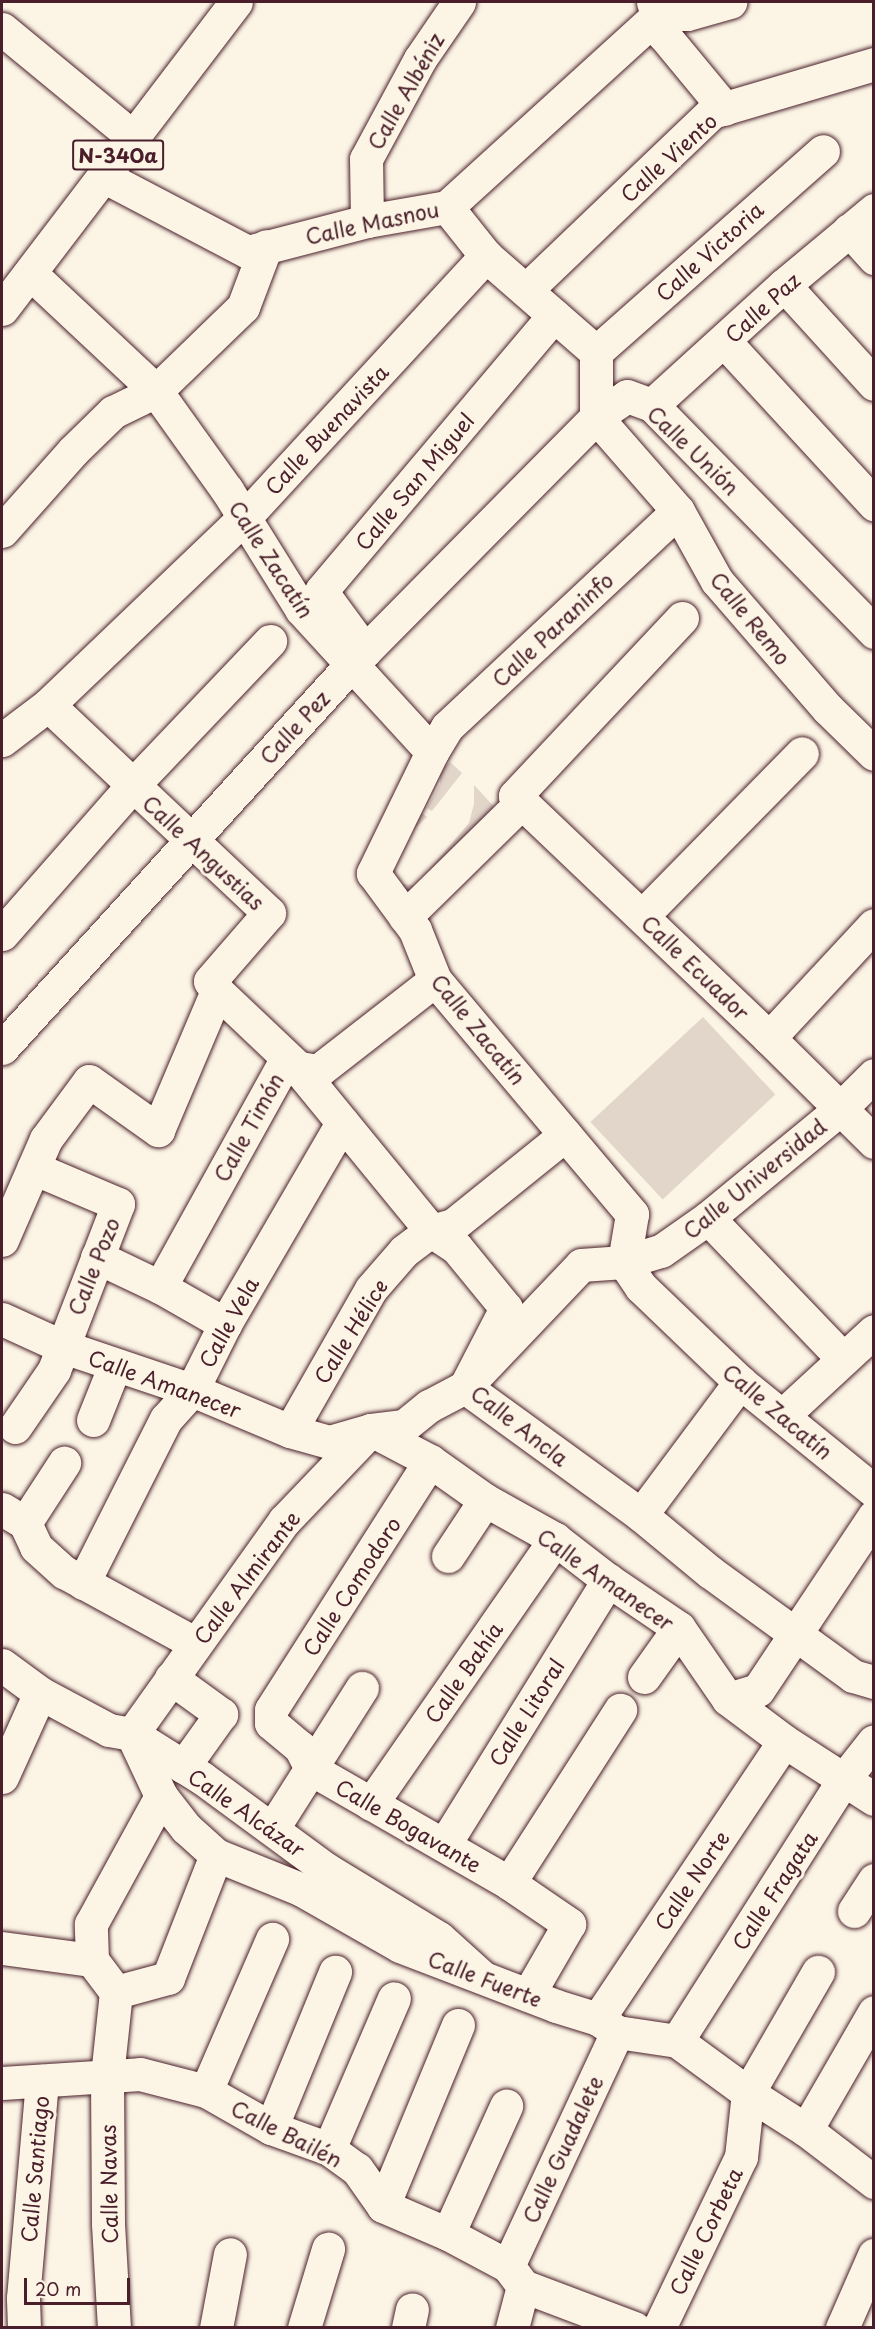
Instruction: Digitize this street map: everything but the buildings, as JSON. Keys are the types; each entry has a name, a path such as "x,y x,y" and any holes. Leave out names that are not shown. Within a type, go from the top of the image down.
{"main road":[{"name":"N-340a","path":"2,309 236,2"},
{"name":"Calle Albéniz","path":"367,221 366,159 420,59 459,2"},
{"path":"725,109 663,34 656,8 687,14 730,2"},
{"name":"Calle Masnou","path":"103,176 248,252 367,221 447,207 656,8"},
{"path":"2,29 132,136"},
{"name":"Calle Viento","path":"526,290 712,112 873,64"},
{"name":"Calle Victoria","path":"596,352 823,151"},
{"path":"447,207 486,256 596,352 596,417"},
{"path":"861,220 873,258"},
{"name":"Calle Paz","path":"652,405 784,285 861,220"},
{"path":"2,531 73,451 113,412 156,391 243,307 266,246"},
{"name":"Calle Buenavista","path":"2,740 48,705 244,518 486,256"},
{"name":"Calle Zacatín","path":"30,273 156,391 244,518 301,609 358,658 432,752 373,873 415,930 435,980 632,1214 624,1262 641,1287 740,1382 873,1491"},
{"path":"784,285 873,384"},
{"name":"Calle San Miguel","path":"358,658 321,591 554,315"},
{"path":"724,341 873,504"},
{"name":"Calle Unión","path":"596,417 627,396 652,405 873,632"},
{"name":"Calle Pez","path":"2,1048 358,658 596,417"},
{"name":"Calle Remo","path":"596,417 678,511 717,581 828,709 873,754"},
{"name":"Calle Paraninfo","path":"432,752 447,727 678,511"},
{"path":"405,917 518,799 682,618"},
{"path":"2,934 133,785 270,641"},
{"name":"Calle Angustias","path":"2,1240 46,1139 89,1081 158,1130 216,991 210,981 269,913 48,705"},
{"path":"642,916 802,753"},
{"name":"Calle Ecuador","path":"518,799 769,1038 873,1142"},
{"path":"769,1038 873,925"},
{"name":"Calle Timón","path":"160,1287 283,1065 318,1071 435,980"},
{"name":"Calle Ancla","path":"216,991 297,1067 431,1231 456,1246 506,1308 465,1387 641,1515 710,1572 867,1685"},
{"name":"Calle Universidad","path":"624,1262 661,1251 708,1218 839,1110 873,1075"},
{"name":"Calle Vela","path":"83,1584 166,1419 192,1389 225,1324 342,1124"},
{"name":"Calle Hélice","path":"290,1431 370,1289 404,1251 431,1231 453,1225 565,1134"},
{"name":"Calle Pozo","path":"33,1168 118,1203 61,1346"},
{"path":"708,1218 843,1359"},
{"path":"97,1257 160,1287 225,1324"},
{"name":"Calle Amanecer","path":"2,1320 61,1346 192,1389 290,1431 329,1442 371,1430 404,1426 429,1406 465,1387 581,1265 624,1262"},
{"path":"783,1416 873,1331"},
{"name":"Calle Amanecer","path":"15,1427 54,1370 61,1346"},
{"path":"93,1420 115,1365"},
{"path":"641,1515 740,1382"},
{"name":"Calle Amanecer","path":"371,1430 430,1461 485,1500 555,1539 608,1580 679,1628 728,1699 784,1741 873,1799"},
{"name":"Calle Almirante","path":"132,1734 284,1521 371,1430"},
{"name":"Calle Comodoro","path":"271,1710 430,1461"},
{"path":"64,1463 13,1516 36,1547 64,1572 196,1644"},
{"path":"448,1556 485,1500"},
{"path":"728,1699 758,1690 873,1516"},
{"name":"Calle Bahía","path":"371,1804 555,1539"},
{"name":"Calle Litoral","path":"444,1845 608,1580"},
{"path":"644,1677 679,1628"},
{"name":"Calle Alcázar","path":"2,1665 40,1692 109,1730 132,1734 183,1767 273,1828 326,1869 439,1938 483,1978"},
{"path":"171,1678 221,1714 183,1767"},
{"path":"273,1828 362,1688"},
{"path":"2,1778 40,1692"},
{"name":"Calle Bogavante","path":"271,1710 272,1723 300,1747 311,1769 508,1883 569,1924 528,1995"},
{"path":"508,1883 620,1710"},
{"name":"Calle Fuerte","path":"132,1734 161,1796 186,1828 216,1855 300,1889 400,1946 608,2025 677,2041 748,2092 871,2174"},
{"name":"Calle Norte","path":"608,2025 784,1741"},
{"name":"Calle Fragata","path":"677,2041 844,1779 873,1742"},
{"path":"161,1796 91,1924 92,1960 116,1992 168,1978 216,1855"},
{"path":"854,1911 873,1880"},
{"path":"206,2091 272,1939"},
{"path":"2,1948 92,1960"},
{"path":"271,2128 335,1972"},
{"name":"Calle Corbeta","path":"659,2328 741,2157 748,2092 818,1972"},
{"name":"Calle Navas","path":"114,2328 108,2223 107,2076 116,1992"},
{"path":"329,2149 394,1998"},
{"path":"806,2130 873,2012"},
{"path":"458,2025 382,2206 448,2234 588,2319 634,2328"},
{"name":"Calle Guadalete","path":"512,2328 515,2276 608,2025"},
{"name":"Calle Bailén","path":"2,2083 140,2074 206,2091 271,2128 329,2149 357,2169 382,2206"},
{"name":"Calle Santiago","path":"24,2328 23,2298 42,2081"},
{"path":"448,2234 506,2106"},
{"path":"304,2328 328,2248"},
{"path":"216,2328 230,2254"},
{"path":"843,2328 873,2255"}],"shaded area":[{"path":"450,762 462,773 432,811 427,808 440,784 440,771"},
{"path":"474,785 499,812 416,897 411,898 390,887 383,869 395,841 422,813 427,817 407,836 389,869 398,884 416,885 469,823 474,804"},
{"path":"703,1017 775,1095 663,1200 590,1122"}]}
